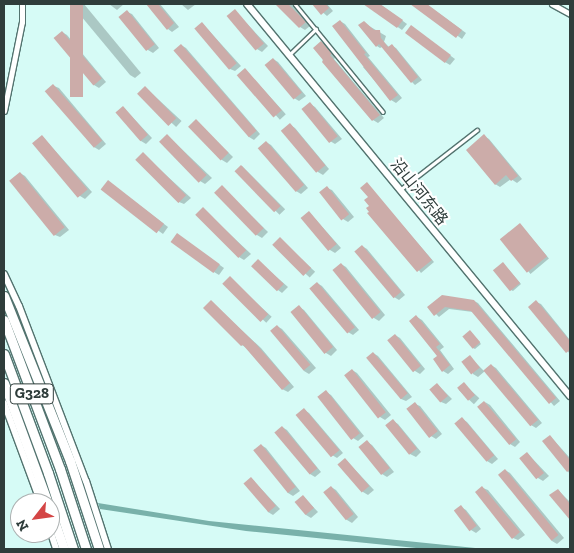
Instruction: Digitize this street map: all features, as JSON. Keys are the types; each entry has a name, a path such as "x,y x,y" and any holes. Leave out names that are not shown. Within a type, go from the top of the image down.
{"highway":[{"path":"4,296 70,461 99,549"},
{"name":"G328","path":"4,320 60,468 86,549"},
{"name":"G328","path":"4,354 48,473 72,549"},
{"path":"4,382 44,493"}],"street":[{"path":"4,112 22,22 22,4"},
{"name":"沿山河东路","path":"247,4 570,396"},
{"path":"552,4 570,14"},
{"path":"4,274 19,306 82,472 108,549"},
{"path":"4,403 37,493"}],"lane":[{"path":"295,4 383,112"},
{"path":"289,55 316,29"},
{"path":"399,190 477,130"}],"water":[{"path":"98,503 209,521 485,549 426,549 246,531 100,509"}],"building":[{"path":"70,4 83,4 83,97 70,97"},
{"path":"146,4 158,4 174,23 167,30"},
{"path":"275,4 288,4 306,22 299,28"},
{"path":"312,4 326,4 329,8 321,15"},
{"path":"363,4 380,4 403,20 397,28"},
{"path":"410,4 427,4 462,30 456,38"},
{"path":"235,9 264,43 255,51 227,16"},
{"path":"127,10 155,44 146,51 118,17"},
{"path":"340,20 366,53 364,54 398,95 390,101 332,26"},
{"path":"364,21 374,30 380,30 381,38 388,47 392,44 418,77 411,83 379,44 376,47 358,25"},
{"path":"202,22 237,63 229,70 194,28"},
{"path":"411,25 451,55 445,63 405,33"},
{"path":"62,31 102,78 93,86 54,38"},
{"path":"321,41 332,54 330,55 380,115 372,121 322,62 323,60 313,48"},
{"path":"181,44 256,131 249,137 173,51"},
{"path":"273,58 302,92 293,100 265,65"},
{"path":"245,68 282,110 273,117 237,75"},
{"path":"53,84 102,141 94,148 45,91"},
{"path":"145,86 176,118 168,126 137,94"},
{"path":"310,102 338,136 329,143 301,109"},
{"path":"123,106 148,135 140,141 115,113"},
{"path":"196,119 229,153 221,160 188,127"},
{"path":"290,123 325,165 316,173 281,131"},
{"path":"167,134 207,175 199,183 159,142"},
{"path":"484,134 518,176 511,181 506,175 495,185 466,150"},
{"path":"42,135 88,189 78,198 32,143"},
{"path":"266,141 304,185 296,192 258,148"},
{"path":"143,152 186,195 178,203 135,160"},
{"path":"241,165 281,206 274,212 235,171"},
{"path":"20,172 65,227 54,236 9,181"},
{"path":"108,180 164,224 157,233 101,189"},
{"path":"367,182 432,260 417,272 367,213 369,212 366,208 369,206 364,200 368,197 360,188"},
{"path":"222,185 264,228 256,236 214,193"},
{"path":"327,186 349,214 341,221 319,192"},
{"path":"203,207 246,250 238,258 195,215"},
{"path":"309,211 337,244 328,251 301,218"},
{"path":"520,223 547,256 527,273 500,239"},
{"path":"177,233 220,264 213,273 171,242"},
{"path":"280,237 311,268 303,276 272,245"},
{"path":"362,245 401,292 394,298 354,251"},
{"path":"258,259 284,284 277,291 251,266"},
{"path":"503,262 520,283 510,291 493,270"},
{"path":"341,263 381,312 372,319 332,270"},
{"path":"230,276 268,314 260,322 222,284"},
{"path":"317,282 355,327 347,334 309,288"},
{"path":"442,295 474,300 556,398 549,404 471,311 445,307 434,316 427,307"},
{"path":"211,300 256,344 290,383 282,390 243,345 241,346 203,308"},
{"path":"536,300 570,341 570,350 566,353 528,307"},
{"path":"299,305 333,347 324,354 290,312"},
{"path":"416,315 440,344 436,347 450,365 442,372 433,359 437,356 409,321"},
{"path":"277,325 310,365 304,371 270,331"},
{"path":"470,330 480,342 473,349 462,336"},
{"path":"395,334 421,366 413,372 387,340"},
{"path":"373,352 408,393 401,399 366,358"},
{"path":"470,355 480,368 471,374 461,362"},
{"path":"491,364 538,420 530,426 483,370"},
{"path":"352,369 386,412 378,418 344,375"},
{"path":"464,382 475,395 468,401 457,388"},
{"path":"437,383 448,396 440,402 429,389"},
{"path":"326,390 360,433 351,440 317,397"},
{"path":"484,401 516,439 509,445 477,407"},
{"path":"415,402 438,431 429,438 406,409"},
{"path":"304,408 339,450 331,457 296,415"},
{"path":"462,417 494,455 486,462 454,423"},
{"path":"393,419 417,449 409,455 385,425"},
{"path":"282,426 317,468 310,475 274,432"},
{"path":"550,435 570,460 570,470 567,472 542,441"},
{"path":"367,440 390,468 381,475 358,447"},
{"path":"261,444 296,487 288,493 253,450"},
{"path":"527,452 544,473 536,479 519,458"},
{"path":"345,458 369,486 362,492 337,465"},
{"path":"505,469 558,535 551,541 498,475"},
{"path":"251,477 276,506 268,512 243,484"},
{"path":"331,486 354,514 346,520 323,492"},
{"path":"482,486 520,532 512,539 475,492"},
{"path":"558,489 570,504 570,520 549,495"},
{"path":"303,495 314,508 306,515 295,502"},
{"path":"461,505 477,526 469,531 454,510"}]}
